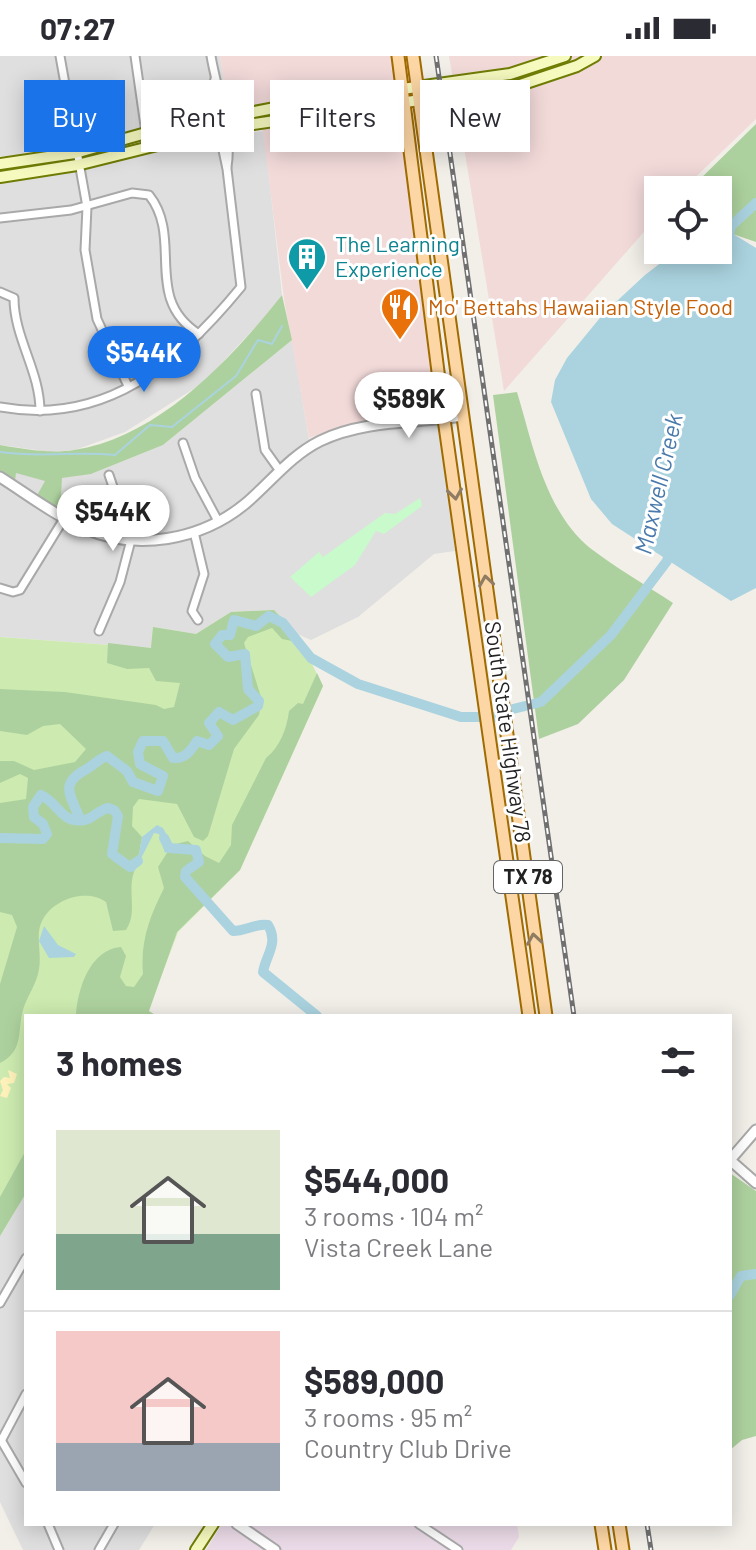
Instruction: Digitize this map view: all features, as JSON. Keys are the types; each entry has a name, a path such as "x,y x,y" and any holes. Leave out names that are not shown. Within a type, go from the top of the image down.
{"main road":[{"name":"TX 78","path":"398,56 401,80"},
{"name":"TX 78","path":"413,56 420,101"},
{"path":"404,88 529,69 565,56"},
{"path":"529,69 531,82 595,56"},
{"path":"404,104 420,101"},
{"name":"TX 78","path":"404,104 444,414"},
{"path":"0,164 76,159 141,135"},
{"path":"0,177 141,143"},
{"name":"TX 78","path":"427,152 462,411"},
{"path":"417,209 429,210 437,257 444,266"},
{"name":"South State Highway 78","path":"462,411 546,1014"},
{"name":"South State Highway 78","path":"444,414 529,1014"},
{"path":"196,1550 212,1526"},
{"path":"601,1526 605,1550"},
{"path":"619,1526 623,1550"}],"street":[{"path":"60,56 87,207 85,250 97,319 128,386"},
{"path":"135,56 141,98"},
{"path":"211,56 216,80"},
{"path":"0,407 40,411 87,407 128,386 189,346 242,284 224,152"},
{"path":"0,218 87,207 132,193 149,195 158,206 163,225 167,292 175,314 199,334"},
{"path":"0,292 14,298 18,332 39,388 40,411"},
{"path":"256,394 265,450 280,471"},
{"path":"0,477 86,529 131,540 161,540 194,532 218,521 245,504 280,471 322,440 351,428 462,411"},
{"path":"183,443 195,478 218,521"},
{"path":"99,631 120,582 131,540 109,475"},
{"path":"0,588 13,592 20,590 65,517"},
{"path":"194,532 204,565 203,582 192,611 198,620"},
{"path":"732,1158 756,1130"},
{"path":"732,1162 756,1183"},
{"path":"0,1303 24,1261"},
{"path":"24,1398 1,1439 24,1479"},
{"path":"49,1526 59,1550"},
{"path":"99,1550 113,1526"},
{"path":"240,1526 275,1550"},
{"path":"422,1526 458,1550"}],"shaded area":[{"path":"0,56 220,56 224,80 141,80 141,128 125,133 125,80 24,80 24,152 36,152 37,157 0,156"},
{"path":"220,56 392,56 395,80 270,80 270,152 404,152 404,149 438,414 370,418 309,438 284,299 260,108 254,109 254,80 224,80"},
{"path":"449,56 756,56 756,119 697,176 644,176 644,232 504,391 465,152 530,152 530,80 453,80"},
{"path":"264,131 282,295 264,318 203,383 125,432 75,450 51,452 0,445 0,182 95,166 152,152 254,152 254,132"},
{"path":"292,340 311,451 359,431 436,423 441,427 455,551 434,554 358,617 311,640 297,634 274,610 231,612 196,634 153,627 152,648 0,637 0,463 91,474 163,445"},
{"path":"24,1196 24,1526 154,1526 139,1550 23,1550 0,1502 0,1236"},
{"path":"221,1526 517,1526 519,1537 511,1550 206,1550"}],"green space":[{"path":"756,124 756,242 732,234 732,176 703,176"},
{"path":"36,152 59,152 37,157"},
{"path":"282,295 292,340 163,445 91,474 62,478 60,514 35,499 45,481 16,473 15,481 0,473 0,445 46,451 74,450 105,442 164,412 216,369"},
{"path":"517,392 535,455 551,496 575,533 590,548 673,603 624,680 578,724 539,739 493,395"},
{"path":"420,498 422,506 384,534 376,531 355,565 311,597 290,577 319,552 323,557 385,513 395,514"},
{"path":"274,610 297,634 323,686 240,870 178,932 147,1014 24,1014 24,1196 0,1236 0,637 151,648 153,627 196,634 231,612"},
{"path":"274,610 297,634 292,641 282,639 272,628 248,637 244,643 262,700 259,715 234,749 208,836 203,841 194,837 177,804 139,799 133,807 132,826 142,837 139,854 130,867 134,872 130,923 126,930 113,931 106,902 89,896 71,898 47,913 39,932 38,974 23,1010 16,1047 0,1063 0,984 17,927 12,915 0,912 0,803 26,799 28,778 20,774 0,783 0,761 14,761 34,770 75,762 86,749 60,724 43,726 27,735 0,731 0,689 65,692 156,705 164,709 174,707 180,683 156,681 149,668 127,669 107,663 108,643 151,648 153,627 196,634 231,612"},
{"path":"317,673 323,686 240,870 177,932 149,1011 154,1014 76,1014 87,972 110,949 121,947 126,956 120,977 126,986 134,987 143,974 147,929 164,888 158,867 172,845 188,841 219,863 231,845 232,825 266,758 282,737 289,711 298,703 303,704"},
{"path":"24,1154 24,1196 0,1236 0,1197"},
{"path":"732,1174 756,1191 756,1436 742,1440 732,1448"}],"sand":[{"path":"8,1070 17,1074 14,1083 7,1084 11,1088 7,1098 0,1096 3,1090 0,1081 4,1077 10,1078"}],"water":[{"path":"732,233 756,248 756,588 731,601 612,524 591,499 551,402 555,380 567,358 604,313 659,264 732,264"},
{"path":"157,825 163,828 172,845 165,853 159,834 154,833 134,872 130,867 139,854 142,837"},
{"path":"44,926 58,945 76,954 74,957 49,958 39,941"}],"waterway":[{"name":"Maxwell Creek","path":"732,225 756,203"},
{"path":"0,452 115,455 150,425 172,427 236,376 258,340 272,344 282,326"},
{"name":"Maxwell Creek","path":"80,819 69,791 72,780 101,759 107,756 127,771 133,782 158,791 163,776 140,764 138,752 143,741 163,741 173,758 181,757 197,741 209,745 218,736 209,723 219,712 233,720 258,706 259,701 248,689 245,654 228,657 215,644 222,635 230,635 234,620 256,626 269,616 283,623 311,658 358,684 461,717 500,717 513,709 541,702 611,635 667,561 670,548"},
{"path":"0,838 43,839 47,834 43,824 34,817 33,807 41,795 71,819 85,820 102,810 114,810 118,816 112,854 130,867 138,861"},
{"path":"164,838 169,848 196,850 199,862 186,871 185,877 233,931 268,925 272,943 263,972 315,1014"},
{"path":"732,1292 741,1276 756,1274"}],"railway":[{"path":"436,56 574,1014"},
{"path":"647,1526 651,1550"}],"place":[{"name":"The Learning Experience","path":"307,291"},
{"name":"Mo' Bettahs Hawaiian Style Food","path":"400,341"}]}
